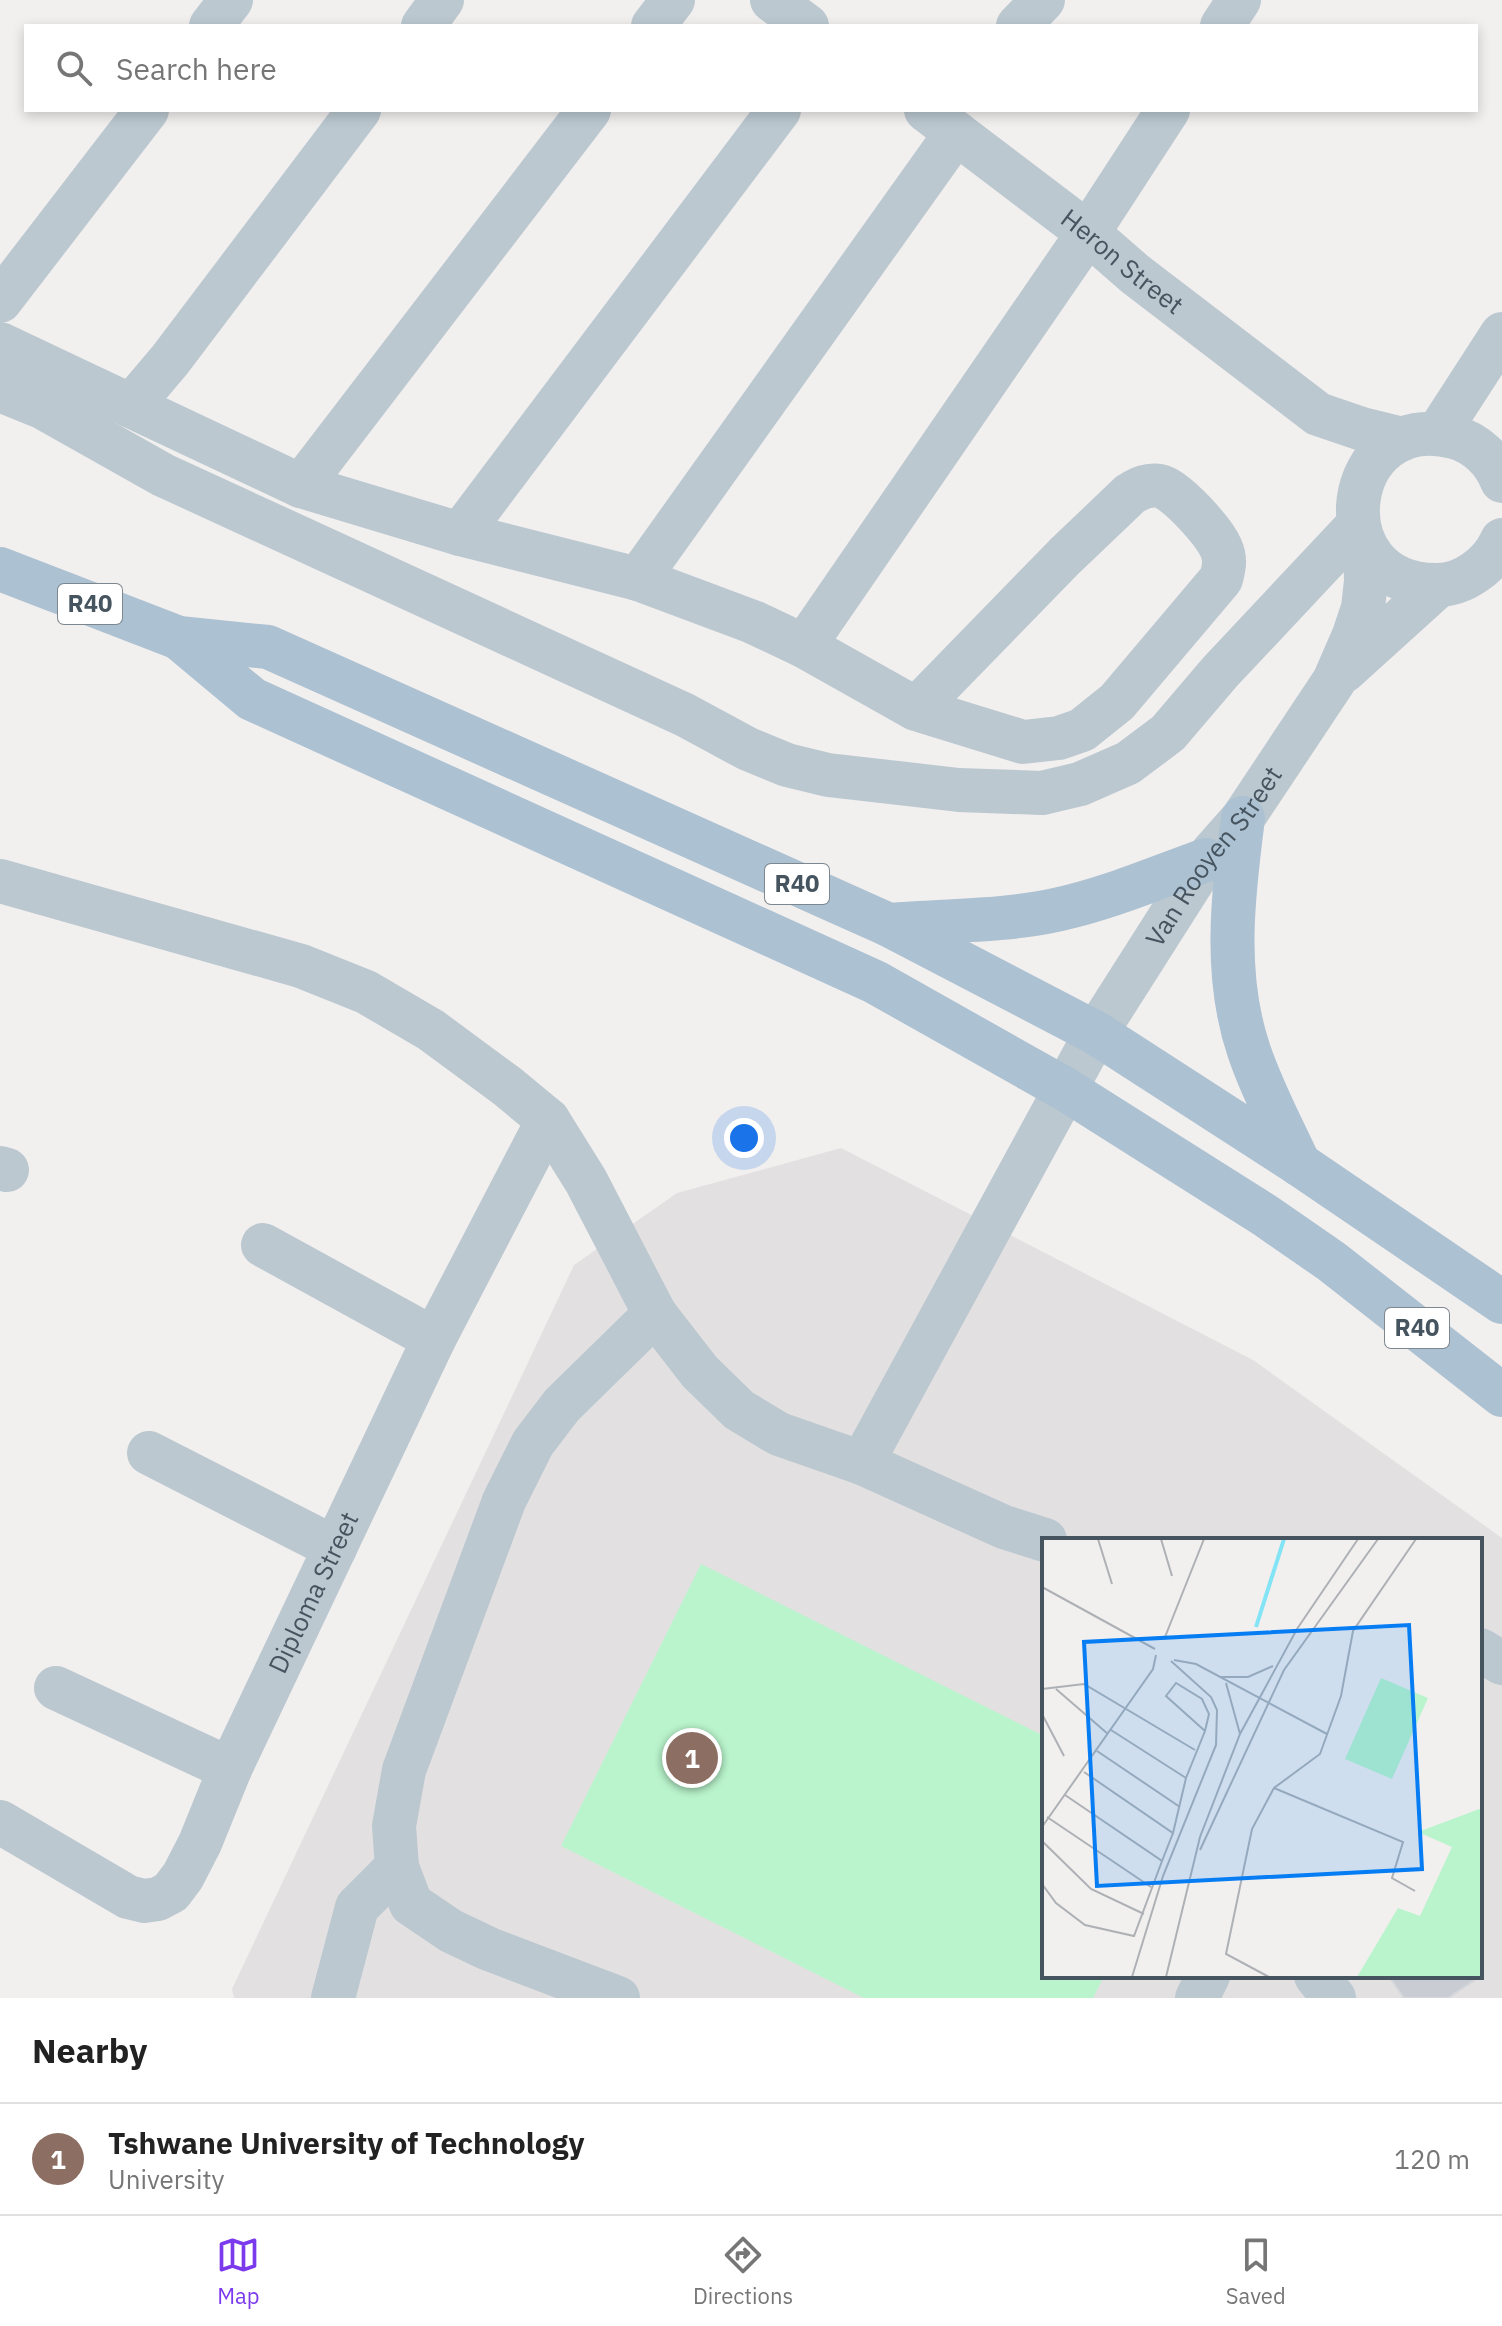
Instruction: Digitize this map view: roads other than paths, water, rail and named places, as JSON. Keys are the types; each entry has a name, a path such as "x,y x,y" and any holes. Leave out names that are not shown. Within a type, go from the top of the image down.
{"main road":[{"name":"R40","path":"0,569 179,638 268,647 889,925 1096,1033 1299,1164 1502,1302"},
{"name":"R40","path":"179,638 252,699 875,982 1065,1089 1331,1261 1502,1395"},
{"path":"1243,818 1231,940 1236,993 1248,1049 1299,1164"},
{"path":"889,925 1008,918 1060,909 1098,899 1206,860"}],"street":[{"path":"213,24 231,0"},
{"path":"424,24 442,0"},
{"path":"655,24 673,0"},
{"path":"772,0 804,24"},
{"path":"1020,24 1043,0"},
{"path":"1223,24 1239,0"},
{"path":"0,301 145,112"},
{"path":"131,406 179,348 357,112"},
{"path":"301,486 587,112"},
{"path":"460,534 777,112"},
{"path":"804,646 1088,233 1167,112"},
{"path":"638,579 938,117"},
{"name":"Heron Street","path":"938,117 1318,414 1362,429 1421,436"},
{"path":"0,344 301,486 460,534 638,579 753,622 804,646 916,709 1023,742 1059,738 1082,730 1117,702 1221,579 1225,566 1222,550 1213,534 1170,489 1158,485 1143,486 1130,494 1065,556 916,709"},
{"path":"0,390 44,408 163,475 787,765 828,775 959,790 1042,793 1080,784 1128,763 1168,733 1361,518 1371,465 1385,449 1421,436 1452,409 1494,348"},
{"path":"1493,466 1487,400 1494,348"},
{"name":"Heron Street","path":"1318,414 1361,518"},
{"path":"1421,436 1462,439 1493,466"},
{"path":"1361,518 1379,563 1396,577 1417,584 1439,585"},
{"name":"Van Rooyen Street","path":"862,1463 1096,1033 1206,860 1243,818 1334,681 1363,608 1366,581 1361,518"},
{"name":"Van Rooyen Street","path":"1334,681 1439,585 1464,579 1485,565 1501,543"},
{"path":"0,881 301,966 366,992 431,1030 548,1120 586,1181 655,1314 700,1372 739,1410 779,1434 862,1463 1004,1527 1042,1539"},
{"name":"Diploma Street","path":"0,1822 128,1897 144,1901 158,1899 171,1892 200,1843 230,1769 434,1339 548,1120"},
{"path":"263,1245 434,1339"},
{"path":"618,1998 489,1949 451,1931 411,1904 397,1867 394,1826 404,1770 504,1501 533,1443 562,1405 655,1314"},
{"path":"149,1453 335,1548"},
{"path":"1482,1651 1502,1663"},
{"path":"56,1688 230,1769"},
{"path":"333,1998 357,1907 397,1867"},
{"path":"1197,1998 1207,1978"},
{"path":"1318,1978 1334,1998"}],"place":[{"name":"Tshwane University of Technology","path":"692,1758"}]}
